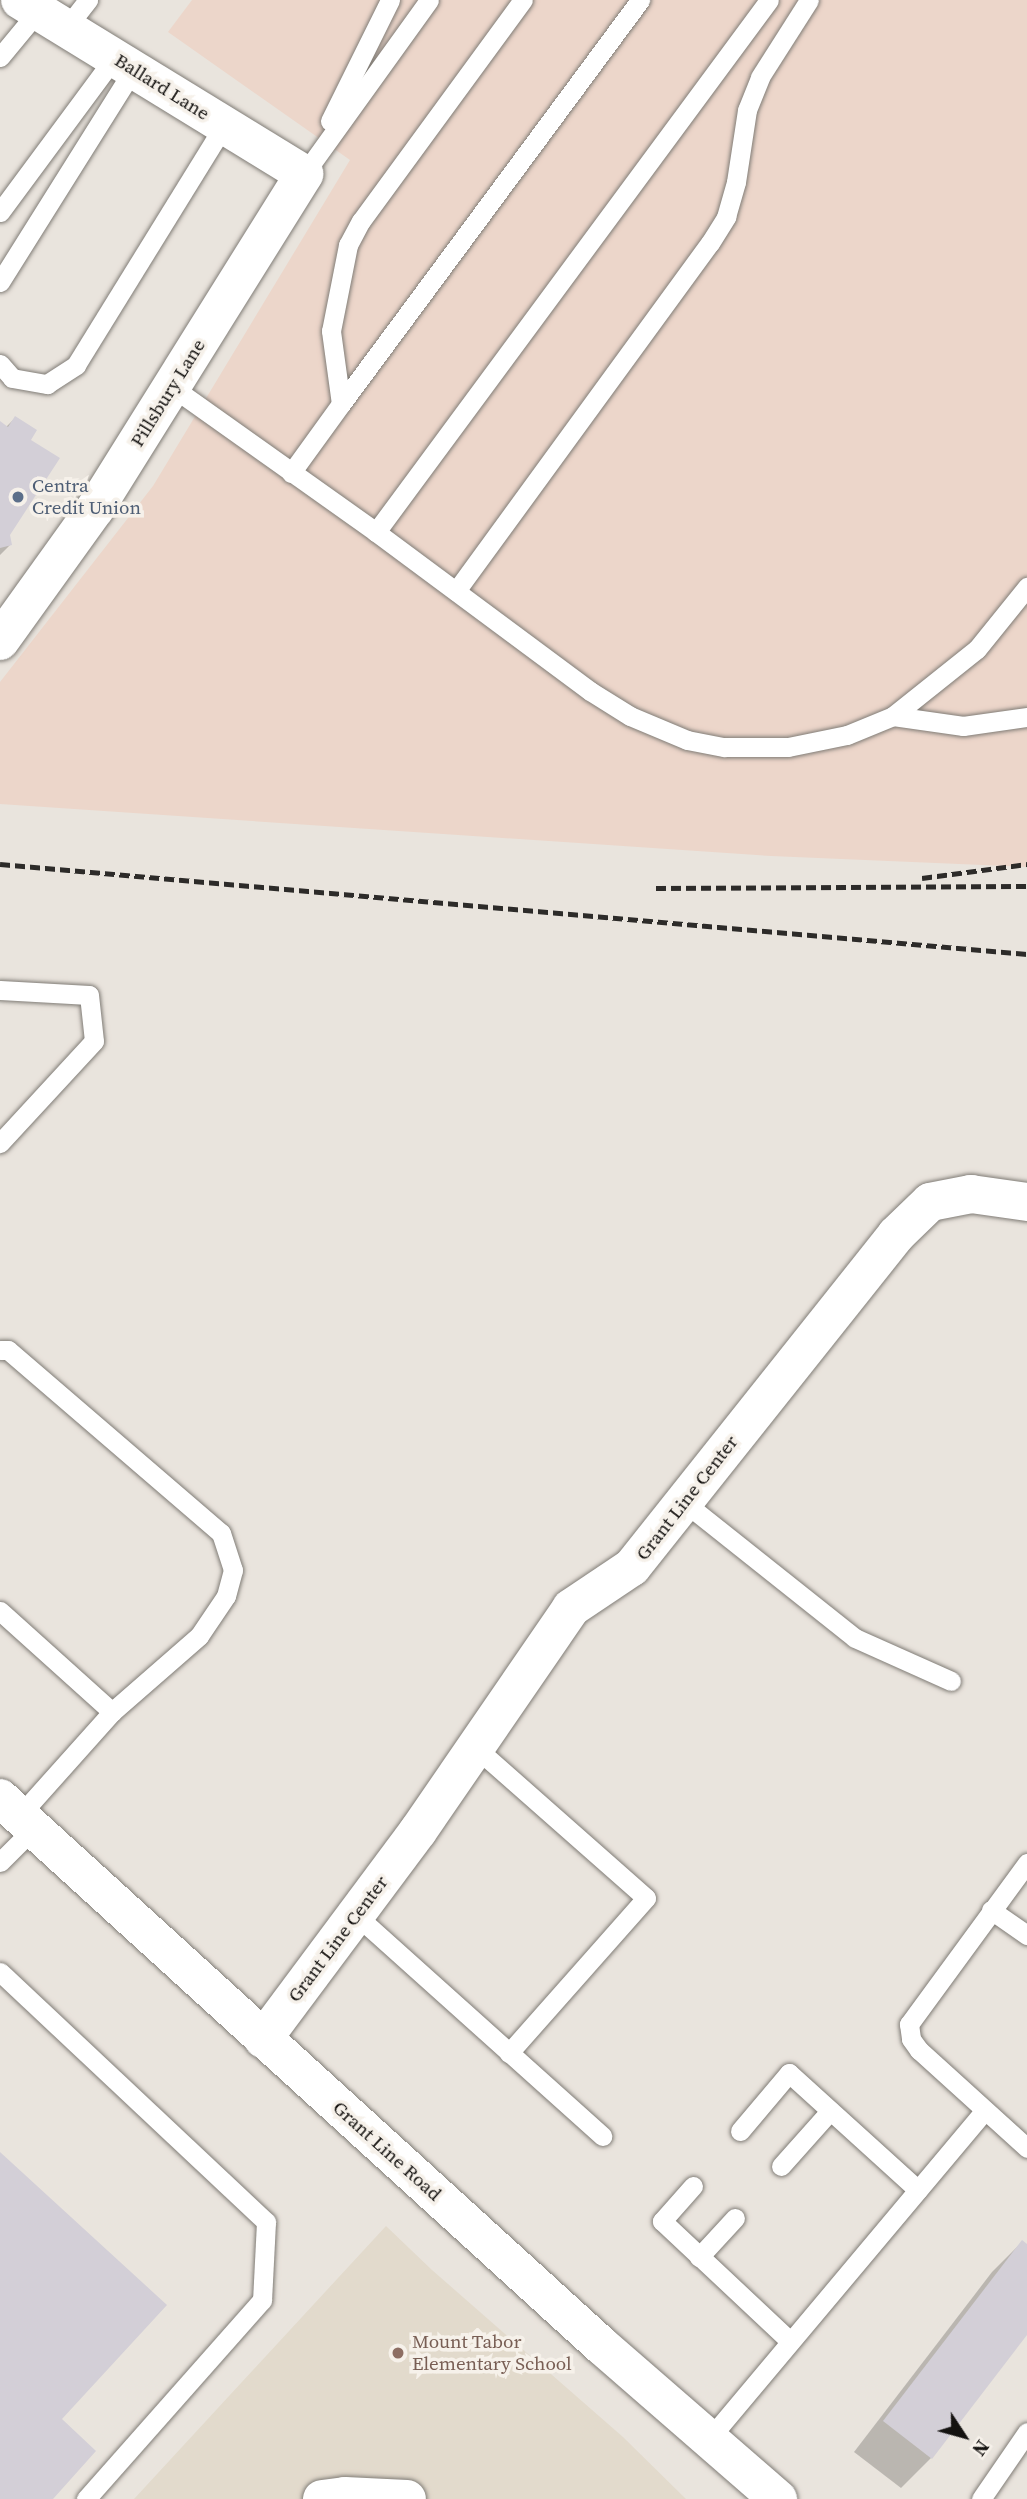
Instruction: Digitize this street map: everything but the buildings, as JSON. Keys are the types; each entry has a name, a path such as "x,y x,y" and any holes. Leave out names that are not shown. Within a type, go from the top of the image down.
{"street":[{"name":"Ballard Lane","path":"53,10 123,64 304,174"},
{"name":"Pillsbury Lane","path":"0,640 95,509 304,174"},
{"name":"Grant Line Center","path":"263,2039 356,1915 571,1608 632,1567 895,1235 930,1202 971,1194 1027,1202"},
{"name":"Grant Line Road","path":"17,1814 263,2039 778,2499"},
{"path":"322,2499 345,2496 407,2499"}],"lane":[{"path":"304,174 390,0"},
{"path":"304,174 429,0"},
{"path":"341,404 331,331 348,245 361,221 523,0"},
{"path":"291,473 640,0"},
{"path":"376,532 769,0"},
{"path":"456,591 710,243 726,217 736,182 747,110 760,77 809,0"},
{"path":"0,57 53,10"},
{"path":"0,212 123,64"},
{"path":"0,282 123,64"},
{"path":"0,364 12,377 47,384 76,365 224,125"},
{"path":"172,387 376,532 590,691 630,716 687,740 724,747 788,747 847,735 893,716 976,649 1027,587"},
{"path":"893,716 963,726 1027,717"},
{"path":"0,990 89,995 94,1041 0,1143"},
{"path":"0,1350 8,1350 221,1534 233,1570 226,1596 198,1636 112,1712 17,1814 0,1862"},
{"path":"684,1502 855,1638 951,1681"},
{"path":"0,1611 112,1712"},
{"path":"475,1747 646,1898 509,2053"},
{"path":"1027,1863 909,2024 911,2039 919,2050 1027,2148"},
{"path":"991,1910 1027,1935"},
{"path":"356,1915 602,2136"},
{"path":"0,1972 266,2222 262,2300 86,2499"},
{"path":"740,2131 789,2074 918,2190"},
{"path":"781,2166 830,2111"},
{"path":"709,2439 984,2111"},
{"path":"693,2186 662,2221 790,2342"},
{"path":"699,2257 735,2218"},
{"path":"981,2499 1027,2432"}],"shaded area":[{"path":"192,0 1027,0 1027,867 771,856 0,804 0,682 153,486 350,160 168,32"},
{"name":"Mount Tabor Elementary School","path":"386,2226 432,2270 623,2437 686,2499 134,2499"}],"railway":[{"path":"0,864 1027,954"},
{"path":"922,878 1027,864"},
{"path":"656,888 1027,886"}],"place":[{"name":"Centra Credit Union","path":"18,497"},
{"name":"Mount Tabor Elementary School","path":"398,2353"}]}
